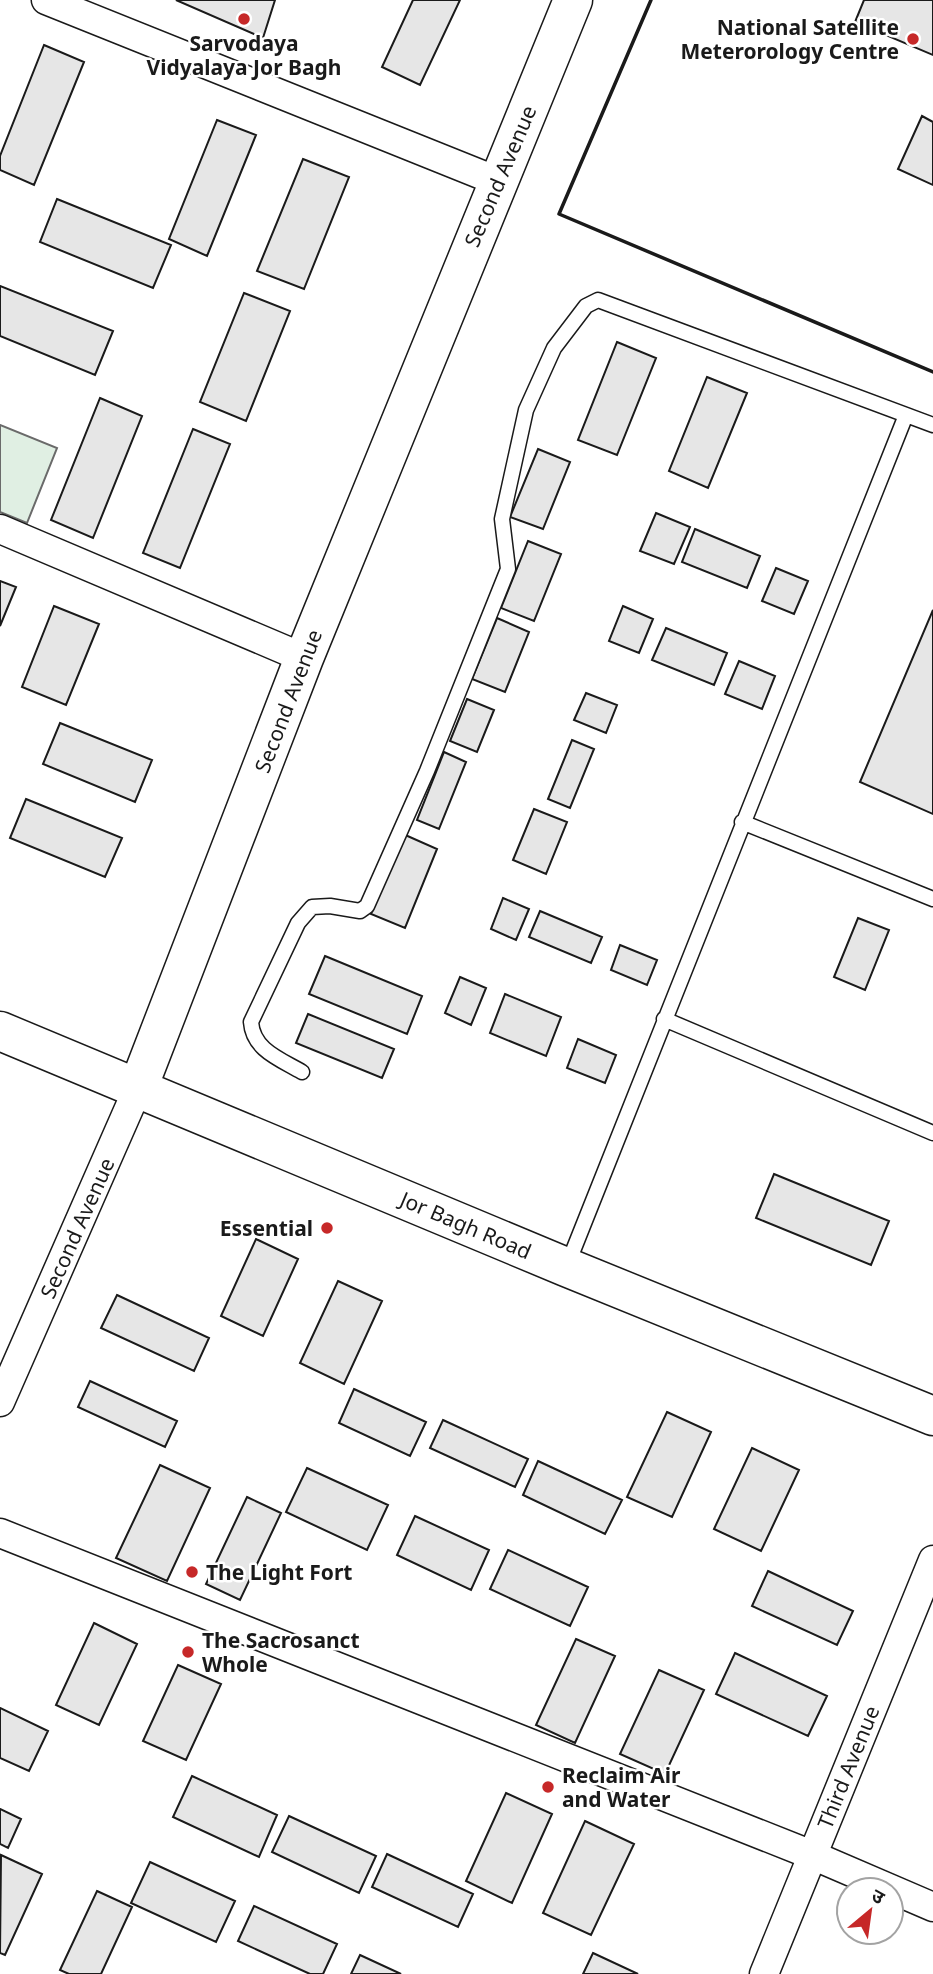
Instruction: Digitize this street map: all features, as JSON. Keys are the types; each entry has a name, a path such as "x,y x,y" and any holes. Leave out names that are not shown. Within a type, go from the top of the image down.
{"street":[{"path":"46,0 497,181"},
{"name":"Second Avenue","path":"0,1402 138,1088 304,659 573,0"},
{"path":"0,529 304,659"},
{"name":"Jor Bagh Road","path":"0,1031 566,1267 933,1416"},
{"path":"0,1533 812,1855 933,1907"},
{"name":"Third Avenue","path":"764,1974 933,1560"}],"lane":[{"path":"302,1072 267,1052 253,1037 251,1023 298,923 312,907 330,906 360,911 367,906 427,771 508,569 502,519 526,410 554,348 586,306 598,300 933,425"},
{"path":"566,1267 906,415"},
{"path":"742,822 933,900"},
{"path":"664,1019 933,1133"}],"green space":[{"path":"0,425 57,448 27,523 0,512"}],"building":[{"name":"Sarvodaya Vidyalaya Jor Bagh","path":"176,0 275,0 263,38"},
{"path":"413,0 460,0 420,85 382,67"},
{"name":"National Satellite Meterorology Centre","path":"864,0 933,0 933,55 855,22"},
{"path":"44,45 84,62 34,185 0,170 0,156"},
{"path":"922,116 933,122 933,185 898,169"},
{"path":"217,120 256,135 207,256 169,239"},
{"path":"303,159 349,177 304,289 257,271"},
{"path":"57,199 171,245 153,288 40,242"},
{"path":"0,286 113,331 95,375 0,336"},
{"path":"244,293 290,311 246,421 200,402"},
{"path":"617,342 656,358 617,455 578,440"},
{"path":"707,377 747,393 708,488 669,471"},
{"path":"100,398 142,416 93,538 51,520"},
{"path":"193,429 230,444 180,568 143,553"},
{"path":"538,449 570,462 543,529 510,517"},
{"path":"656,513 690,527 674,564 640,551"},
{"path":"695,529 760,556 747,588 682,562"},
{"path":"528,541 561,554 534,621 501,608"},
{"path":"776,568 808,581 794,614 762,601"},
{"path":"0,581 16,587 0,626"},
{"path":"54,606 99,624 66,705 22,687"},
{"path":"623,606 653,619 639,653 609,641"},
{"path":"933,610 933,814 860,782"},
{"path":"497,618 529,632 505,692 472,679"},
{"path":"666,628 727,653 714,685 652,660"},
{"path":"739,661 775,676 762,709 725,694"},
{"path":"586,693 617,705 606,733 574,720"},
{"path":"467,699 494,710 477,752 450,741"},
{"path":"60,723 152,760 135,802 43,764"},
{"path":"572,740 594,749 570,808 548,799"},
{"path":"444,752 466,762 439,829 417,820"},
{"path":"26,799 122,838 105,877 10,838"},
{"path":"534,809 567,822 546,874 513,860"},
{"path":"403,834 437,849 405,928 371,914"},
{"path":"503,898 529,909 516,940 491,929"},
{"path":"540,911 602,937 591,963 529,937"},
{"path":"858,918 889,930 865,990 834,977"},
{"path":"620,945 657,960 647,985 611,970"},
{"path":"325,956 422,996 407,1034 309,994"},
{"path":"460,977 486,988 471,1025 445,1013"},
{"path":"505,994 561,1017 546,1056 490,1033"},
{"path":"308,1014 394,1049 382,1078 296,1043"},
{"path":"578,1039 616,1055 605,1083 567,1068"},
{"path":"774,1174 889,1221 871,1265 756,1218"},
{"path":"256,1239 298,1259 263,1336 221,1316"},
{"path":"338,1281 382,1301 344,1384 300,1363"},
{"path":"117,1295 209,1338 194,1371 101,1328"},
{"path":"90,1381 177,1421 165,1447 78,1407"},
{"path":"354,1389 426,1422 410,1456 339,1423"},
{"path":"667,1412 711,1432 672,1517 627,1497"},
{"path":"443,1420 528,1459 515,1487 430,1448"},
{"path":"752,1448 799,1470 761,1551 714,1529"},
{"path":"538,1461 622,1500 605,1534 523,1495"},
{"path":"160,1465 210,1488 167,1581 116,1558"},
{"path":"307,1468 388,1505 367,1550 286,1512"},
{"path":"247,1497 281,1513 240,1600 206,1584"},
{"path":"415,1516 489,1550 471,1590 397,1555"},
{"path":"508,1550 588,1587 570,1626 490,1589"},
{"path":"768,1571 853,1611 837,1645 752,1606"},
{"path":"94,1623 137,1644 99,1725 56,1705"},
{"path":"576,1639 615,1656 575,1743 536,1725"},
{"path":"735,1653 827,1696 808,1736 716,1694"},
{"path":"178,1665 221,1684 186,1760 143,1741"},
{"path":"659,1670 704,1690 665,1774 620,1754"},
{"path":"0,1708 48,1731 29,1771 0,1758"},
{"path":"192,1776 277,1815 259,1857 173,1817"},
{"path":"506,1793 552,1814 512,1903 466,1881"},
{"path":"0,1809 21,1819 8,1848 0,1844"},
{"path":"289,1816 376,1856 359,1893 272,1852"},
{"path":"585,1821 634,1844 591,1935 543,1913"},
{"path":"387,1854 473,1894 458,1927 372,1887"},
{"path":"1,1855 42,1874 5,1955 0,1953"},
{"path":"150,1862 235,1901 216,1942 131,1903"},
{"path":"97,1891 132,1907 101,1974 69,1974 60,1970"},
{"path":"254,1906 337,1944 323,1974 310,1974 238,1941"},
{"path":"593,1953 638,1974 583,1974"},
{"path":"360,1955 401,1974 351,1974"}],"wall":[{"path":"651,0 559,214 933,372"}],"place":[{"name":"Sarvodaya Vidyalaya Jor Bagh","path":"244,19"},
{"name":"National Satellite Meterorology Centre","path":"913,39"},
{"name":"Essential","path":"327,1228"},
{"name":"The Light Fort","path":"192,1572"},
{"name":"The Sacrosanct Whole","path":"188,1652"},
{"name":"Reclaim Air and Water","path":"548,1787"}]}
